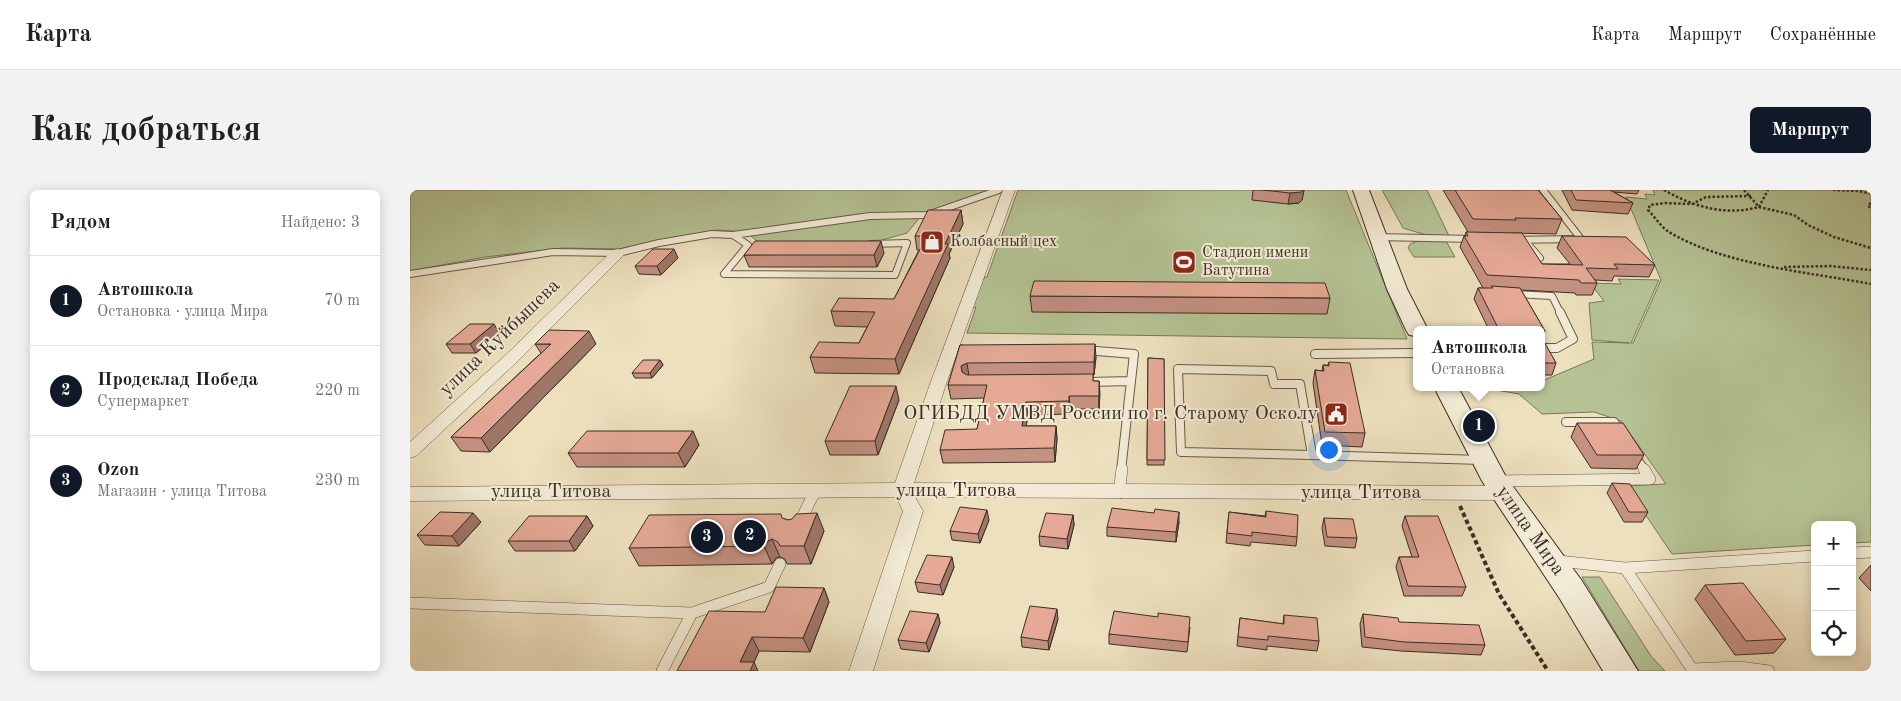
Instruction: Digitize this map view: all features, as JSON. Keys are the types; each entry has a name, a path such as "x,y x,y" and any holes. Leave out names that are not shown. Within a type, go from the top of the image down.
{"main road":[{"path":"1361,190 1376,237 1397,289 1415,326"},
{"name":"улица Мира","path":"1448,391 1493,478 1551,560 1620,671"}],"street":[{"path":"870,671 861,671 912,510 902,490 938,384 1009,190"},
{"name":"улица Куйбышева","path":"410,452 515,355 618,254"},
{"name":"улица Титова","path":"410,494 902,490 1454,493 1493,478"}],"lane":[{"path":"410,274 553,252 618,254 659,243 712,234 733,235 870,216 927,215 999,190"},
{"path":"1504,239 1581,239 1543,190"},
{"path":"733,235 748,245 758,245"},
{"path":"1376,237 1484,239"},
{"path":"1523,240 1540,258"},
{"path":"748,245 724,274 895,275 907,243 866,244"},
{"path":"1504,293 1552,296 1573,339 1557,348 1545,348"},
{"path":"1079,349 1134,354 1119,492"},
{"path":"1315,354 1413,353"},
{"path":"1312,456 1300,384 1274,384 1271,371 1178,369 1181,452 1312,456 1493,478 1650,479 1614,422 1566,422"},
{"path":"1084,382 1131,382"},
{"path":"795,532 815,491"},
{"path":"1856,553 1871,552"},
{"path":"1551,560 1583,565 1625,568 1811,556"},
{"path":"410,603 692,613 769,586 780,564"},
{"path":"1625,568 1692,670 1739,667 1769,671"},
{"path":"662,671 692,613"}],"path":[{"path":"1664,190 1692,204"},
{"path":"1744,190 1759,207"},
{"path":"1759,207 1768,190"},
{"path":"1833,190 1859,191 1871,194"},
{"path":"1692,204 1706,197 1751,196"},
{"path":"1871,248 1834,237 1808,225 1794,215 1759,207 1749,211 1731,211 1692,204 1665,203 1650,206 1648,210 1668,231 1693,244 1735,259 1871,284"},
{"path":"1871,203 1868,204 1871,209"},
{"path":"1781,268 1798,265 1871,270"},
{"path":"1454,493 1499,594 1548,671"}],"green space":[{"path":"410,190 993,190 921,216 907,233 875,242 761,244 746,232 717,230 619,249 563,248 485,257 410,271"},
{"name":"Стадион имени Ватутина","path":"1018,190 1346,190 1407,339 967,333 976,307 971,309 973,294 985,277 987,277"},
{"path":"1382,190 1427,190 1449,236 1426,235 1403,228"},
{"path":"1653,190 1871,190 1871,542 1856,543 1856,521 1811,521 1811,545 1672,554 1626,486 1666,484 1621,421 1594,412 1542,414 1519,394 1502,391 1545,391 1545,380 1594,359 1592,342 1630,343 1592,340 1589,303 1604,301 1590,283 1621,284 1618,279 1659,280 1631,343 1633,343 1661,280 1626,197 1647,199 1645,194 1655,195"},
{"path":"1418,241 1446,241 1455,257 1414,257 1408,248 1410,244"},
{"path":"1582,577 1600,577 1651,656 1665,671 1639,671"}],"building":[{"path":"1263,190 1303,190 1290,193"},
{"path":"1455,190 1538,190 1562,219 1473,219"},
{"path":"1571,190 1610,190 1633,203 1576,200"},
{"path":"928,210 961,210 945,244 948,244 895,359 810,357 819,342 859,343 875,312 831,311 839,298 894,299 927,236 915,236"},
{"path":"1466,232 1522,233 1542,264 1583,265 1562,236 1626,237 1655,265 1614,264 1618,269 1586,268 1597,283 1581,283 1579,280 1487,275 1464,236 1468,236"},
{"path":"755,241 881,241 874,255 744,255"},
{"path":"653,249 674,249 657,266 635,266"},
{"path":"1034,281 1325,283 1330,298 1030,296"},
{"path":"1491,286 1520,288 1542,326 1497,326 1478,288 1493,288"},
{"path":"470,324 494,324 470,344 446,344"},
{"path":"549,330 589,331 481,438 451,437 551,344 535,344"},
{"path":"1545,343 1556,363 1545,363"},
{"path":"1095,344 1094,362 967,363 961,366 962,372 967,375 1093,374 1093,381 1099,381 1099,396 1069,396 1069,401 1026,402 1022,426 1056,426 1054,448 940,450 945,430 977,429 987,385 948,385 960,345"},
{"path":"1148,358 1164,359 1165,460 1147,460"},
{"path":"643,360 660,360 650,373 632,373"},
{"name":"ОГИБДД УМВД России по г. Старому Осколу","path":"1329,362 1350,363 1365,433 1325,432 1315,370 1324,371 1323,365 1329,366"},
{"path":"850,386 896,386 875,441 825,441"},
{"path":"1577,423 1623,423 1644,455 1597,455"},
{"path":"587,431 693,431 678,453 568,453"},
{"path":"1612,483 1630,484 1648,512 1629,512"},
{"path":"960,507 987,510 978,534 950,531"},
{"path":"1112,508 1154,513 1155,509 1179,512 1176,532 1107,527"},
{"path":"1266,511 1298,515 1297,537 1252,532 1252,536 1227,533 1229,512 1266,517"},
{"path":"440,512 473,513 452,536 417,535"},
{"path":"817,513 804,546 780,546 778,542 772,539 764,546 629,548 649,515 781,514 782,518 788,520 792,519 796,514"},
{"path":"1046,513 1073,515 1067,539 1039,536"},
{"path":"529,516 587,516 569,541 508,541"},
{"path":"1405,516 1438,516 1466,587 1408,586 1399,557 1419,557"},
{"path":"1324,518 1353,519 1357,538 1327,537"},
{"path":"927,555 952,557 940,585 915,582"},
{"path":"1743,583 1786,639 1746,641 1705,585"},
{"path":"776,587 824,588 803,638 752,637 740,662 754,662 750,671 677,671 709,611 765,612"},
{"path":"1030,606 1057,609 1048,641 1021,637"},
{"path":"910,611 938,614 926,643 898,640"},
{"path":"1114,611 1158,617 1158,613 1190,617 1188,642 1109,634"},
{"path":"1363,614 1398,618 1399,622 1479,625 1485,645 1404,642 1365,637"},
{"path":"1284,615 1317,618 1319,641 1268,636 1268,640 1238,637 1240,618 1284,624"}],"place":[{"name":"Колбасный цех","path":"932,242"},
{"name":"Стадион имени Ватутина","path":"1184,262"},
{"name":"ОГИБДД УМВД России по г. Старому Осколу","path":"1336,414"},
{"name":"Автошкола","path":"1479,426"},
{"name":"Продсклад Победа","path":"750,536"},
{"name":"Ozon","path":"707,537"}]}
